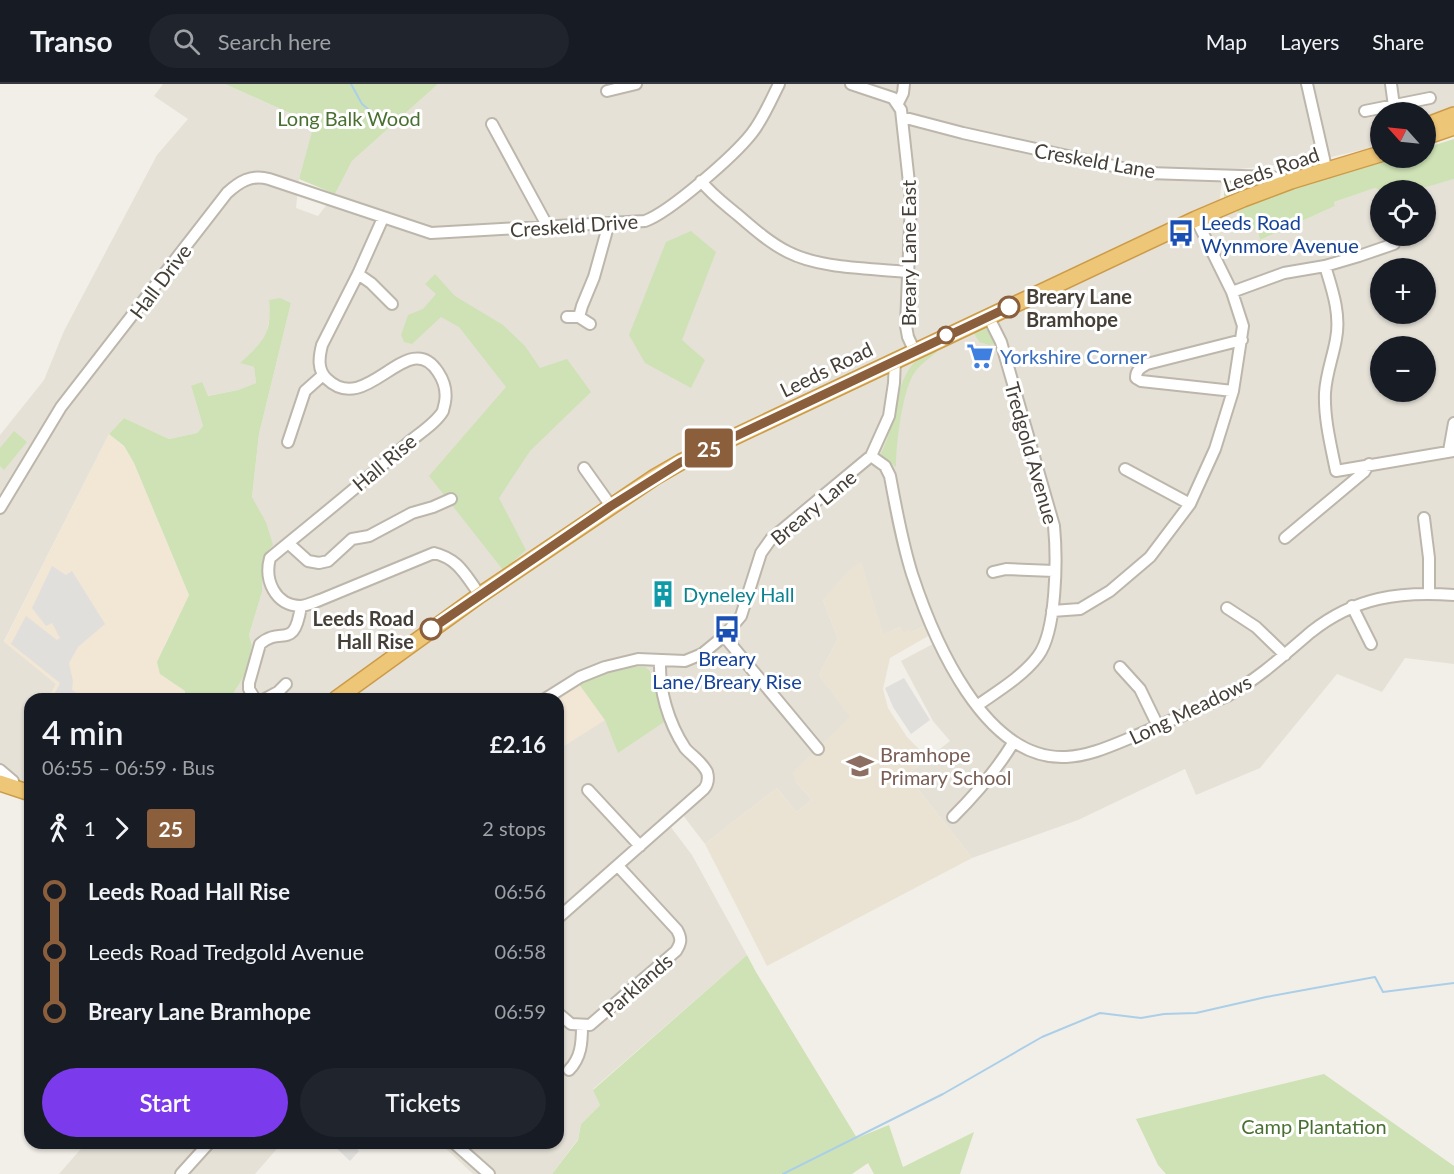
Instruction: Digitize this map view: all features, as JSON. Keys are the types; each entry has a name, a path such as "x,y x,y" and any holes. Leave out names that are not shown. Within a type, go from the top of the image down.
{"highway":[{"path":"1436,122 1454,115"},
{"path":"1436,133 1454,127"},
{"name":"Leeds Road","path":"354,692 480,595 611,506 681,462 914,350 1196,219 1292,181 1370,157"},
{"path":"7,785 24,791"}],"street":[{"path":"607,91 636,84"},
{"name":"Creskeld Drive","path":"383,218 431,233 645,221 656,218 701,181 753,132 779,84"},
{"path":"851,84 887,95 898,103 904,84"},
{"path":"1307,84 1327,172"},
{"path":"1391,84 1393,102"},
{"path":"1412,102 1430,98"},
{"name":"Breary Lane East","path":"898,103 902,117 910,201 906,326 914,350"},
{"path":"1365,111 1370,110"},
{"name":"Creskeld Lane","path":"902,117 963,133 1148,173 1272,177 1292,181"},
{"path":"492,124 548,226"},
{"name":"Hall Drive","path":"0,508 61,407 226,193 236,185 245,179 262,177 383,218"},
{"path":"701,181 758,232 790,253 841,265 907,272"},
{"path":"288,442 305,391 323,375 319,365 322,345 383,218"},
{"path":"1053,611 1080,609 1110,591 1150,557 1190,504 1215,449 1233,391 1243,326 1232,292 1196,219"},
{"path":"579,317 608,234 609,223"},
{"path":"1232,292 1284,273 1324,266 1388,246"},
{"path":"1324,266 1337,314 1336,337 1325,394 1325,409 1336,471 1452,451 1454,423"},
{"path":"358,274 392,304"},
{"name":"Tredgold Avenue","path":"978,705 1013,680 1038,657 1046,643 1053,611 1056,543 1054,526 1001,342 988,316"},
{"path":"567,317 579,317 590,324"},
{"path":"1233,391 1141,381 1136,378 1136,373 1137,369 1147,364 1242,340"},
{"name":"Hall Rise","path":"301,606 285,601 274,590 266,571 270,558 435,419 443,411 445,402 444,385 436,369 429,363 415,358 400,364 360,388 339,388 323,375"},
{"name":"Breary Lane","path":"555,693 580,677 605,667 638,659 685,661 702,654 724,636 741,616 760,553 771,539 871,456 889,416 895,359"},
{"path":"871,456 885,466 890,476 912,572 936,636 961,682 994,724 1013,743 982,789 953,817"},
{"path":"1285,538 1364,472 1369,464"},
{"path":"584,468 611,506"},
{"path":"1125,469 1190,504"},
{"path":"288,543 308,561 319,563 328,561 352,539 369,536 412,513 451,499"},
{"path":"1424,518 1430,558 1429,594"},
{"path":"251,693 249,684 260,644 269,638 286,637 291,633 298,621 301,606 434,553 448,556 457,563 480,595"},
{"path":"993,572 1006,569 1054,571"},
{"name":"Long Meadows","path":"1013,743 1029,751 1049,756 1079,756 1107,748 1245,686 1313,631 1352,606 1388,596 1454,595"},
{"path":"1352,606 1371,644"},
{"path":"1227,608 1256,627 1284,655"},
{"path":"724,636 818,749"},
{"path":"564,913 708,784 708,776 704,767 687,750 671,724 663,691 660,660"},
{"path":"1120,667 1140,689 1158,726"},
{"path":"276,693 286,684"},
{"path":"0,770 13,781 7,785"},
{"path":"588,790 640,846"},
{"name":"Parklands","path":"564,1018 571,1024 582,1026 596,1021 676,951 680,944 681,938 677,930 618,866"},
{"path":"569,1070 576,1064 580,1052 582,1026"},
{"path":"181,1174 204,1149"},
{"path":"461,1149 489,1174"}],"shaded area":[{"path":"163,84 225,84 294,115 316,121 299,179 296,208 318,216 335,194 352,161 438,84 1454,84 1454,106 1436,115 1436,102 1370,102 1370,147 1366,149 1318,160 1223,171 1220,198 1257,229 1260,240 1335,206 1334,202 1370,190 1370,246 1436,246 1436,184 1454,179 1454,664 1405,658 1382,692 1337,674 1260,768 1196,795 1185,769 1078,820 972,858 907,775 950,741 933,721 901,661 944,638 934,621 912,632 903,633 900,627 883,635 861,563 823,600 838,638 819,675 851,717 793,773 797,783 812,800 796,812 777,788 705,844 682,814 670,826 692,855 747,955 593,1089 600,1105 581,1124 578,1139 552,1174 473,1174 446,1149 564,1149 564,693 234,693 246,673 258,660 249,635 262,592 266,522 252,498 259,434 291,303 269,300 270,315 266,337 241,363 254,367 256,383 238,390 207,396 191,386 203,426 197,433 169,439 124,418 109,434 4,641 56,684 51,693 24,693 24,783 6,776 0,771 0,435 44,380 64,331 157,155 188,119 154,96"},
{"path":"109,434 124,447 134,463 189,595 165,644 160,674 185,693 51,693 56,684 4,642"},
{"name":"Bramhope Primary School","path":"861,562 883,634 901,627 903,633 910,629 912,632 926,625 930,635 890,658 883,689 888,708 907,737 928,758 907,775 972,858 767,966 705,844 777,788 796,812 812,800 797,783 792,773 850,717 819,675 838,638 823,600 847,572"},
{"path":"52,566 66,575 72,571 105,624 78,647 69,663 73,681 72,690 76,693 55,693 60,683 11,644 26,616 57,640 60,638 52,623 46,626 32,608"},
{"path":"904,678 930,720 911,734 893,707 885,688"},
{"path":"579,684 605,720 564,746 564,693"},
{"path":"81,1149 277,1149 255,1174 59,1174"},
{"path":"337,1149 357,1149 359,1151 350,1161"}],"green space":[{"name":"Long Balk Wood","path":"225,84 438,84 352,161 335,194 299,179 315,121 294,115"},
{"path":"1454,139 1454,179 1436,184 1436,180 1370,180 1370,190 1334,202 1335,206 1260,240 1257,229 1245,233 1236,209 1276,193 1370,165 1370,168 1436,168 1436,145"},
{"path":"1219,180 1256,182 1256,184 1224,197 1224,188"},
{"path":"691,231 716,252 682,340 705,360 691,388 645,363 629,335 666,242"},
{"path":"435,274 455,296 503,325 525,346 540,368 567,359 591,392 530,451 499,498 526,550 503,570 429,476 506,387 459,327 441,317 412,344 404,342 401,335 408,315 423,309 436,294 425,284"},
{"path":"280,298 291,303 259,434 252,497 266,522 273,545 266,553 262,563 262,592 249,635 252,645 246,673 234,693 185,693 160,674 157,662 189,595 134,463 124,446 109,434 124,418 169,439 197,433 203,426 191,386 202,382 208,396 238,390 256,383 254,367 240,363 265,336 270,312 269,300"},
{"path":"990,325 997,344 989,345 979,342 974,333"},
{"path":"936,350 937,352 915,371 909,383 900,420 896,467 880,455 889,433 901,386 914,363"},
{"path":"14,431 27,442 4,470 0,466 0,448"},
{"path":"633,667 645,667 650,671 664,722 618,753 605,720 579,684 596,676"},
{"path":"747,955 857,1138 889,1125 903,1167 974,1132 960,1174 874,1174 868,1163 852,1174 552,1174 578,1140 581,1124 600,1105 593,1090"},
{"name":"Camp Plantation","path":"1324,1074 1454,1166 1454,1174 1166,1174 1158,1165 1136,1119"}],"waterway":[{"path":"351,84 362,104 385,123"},
{"path":"783,1174 943,1094 1042,1037 1100,1013 1141,1018 1164,1014 1196,1013 1266,997 1375,977 1383,992 1454,983"}],"bus line":[{"name":"25","path":"431,629 611,506 681,462 1009,307"}],"place":[{"name":"Leeds Road Wynmore Avenue","path":"1181,233"},
{"name":"Breary Lane Bramhope","path":"1009,307"},
{"name":"Yorkshire Corner","path":"980,356"},
{"name":"Dyneley Hall","path":"663,594"},
{"name":"Leeds Road Hall Rise","path":"431,629"},
{"name":"Breary Lane/Breary Rise","path":"727,629"},
{"name":"Bramhope Primary School","path":"860,766"}]}
